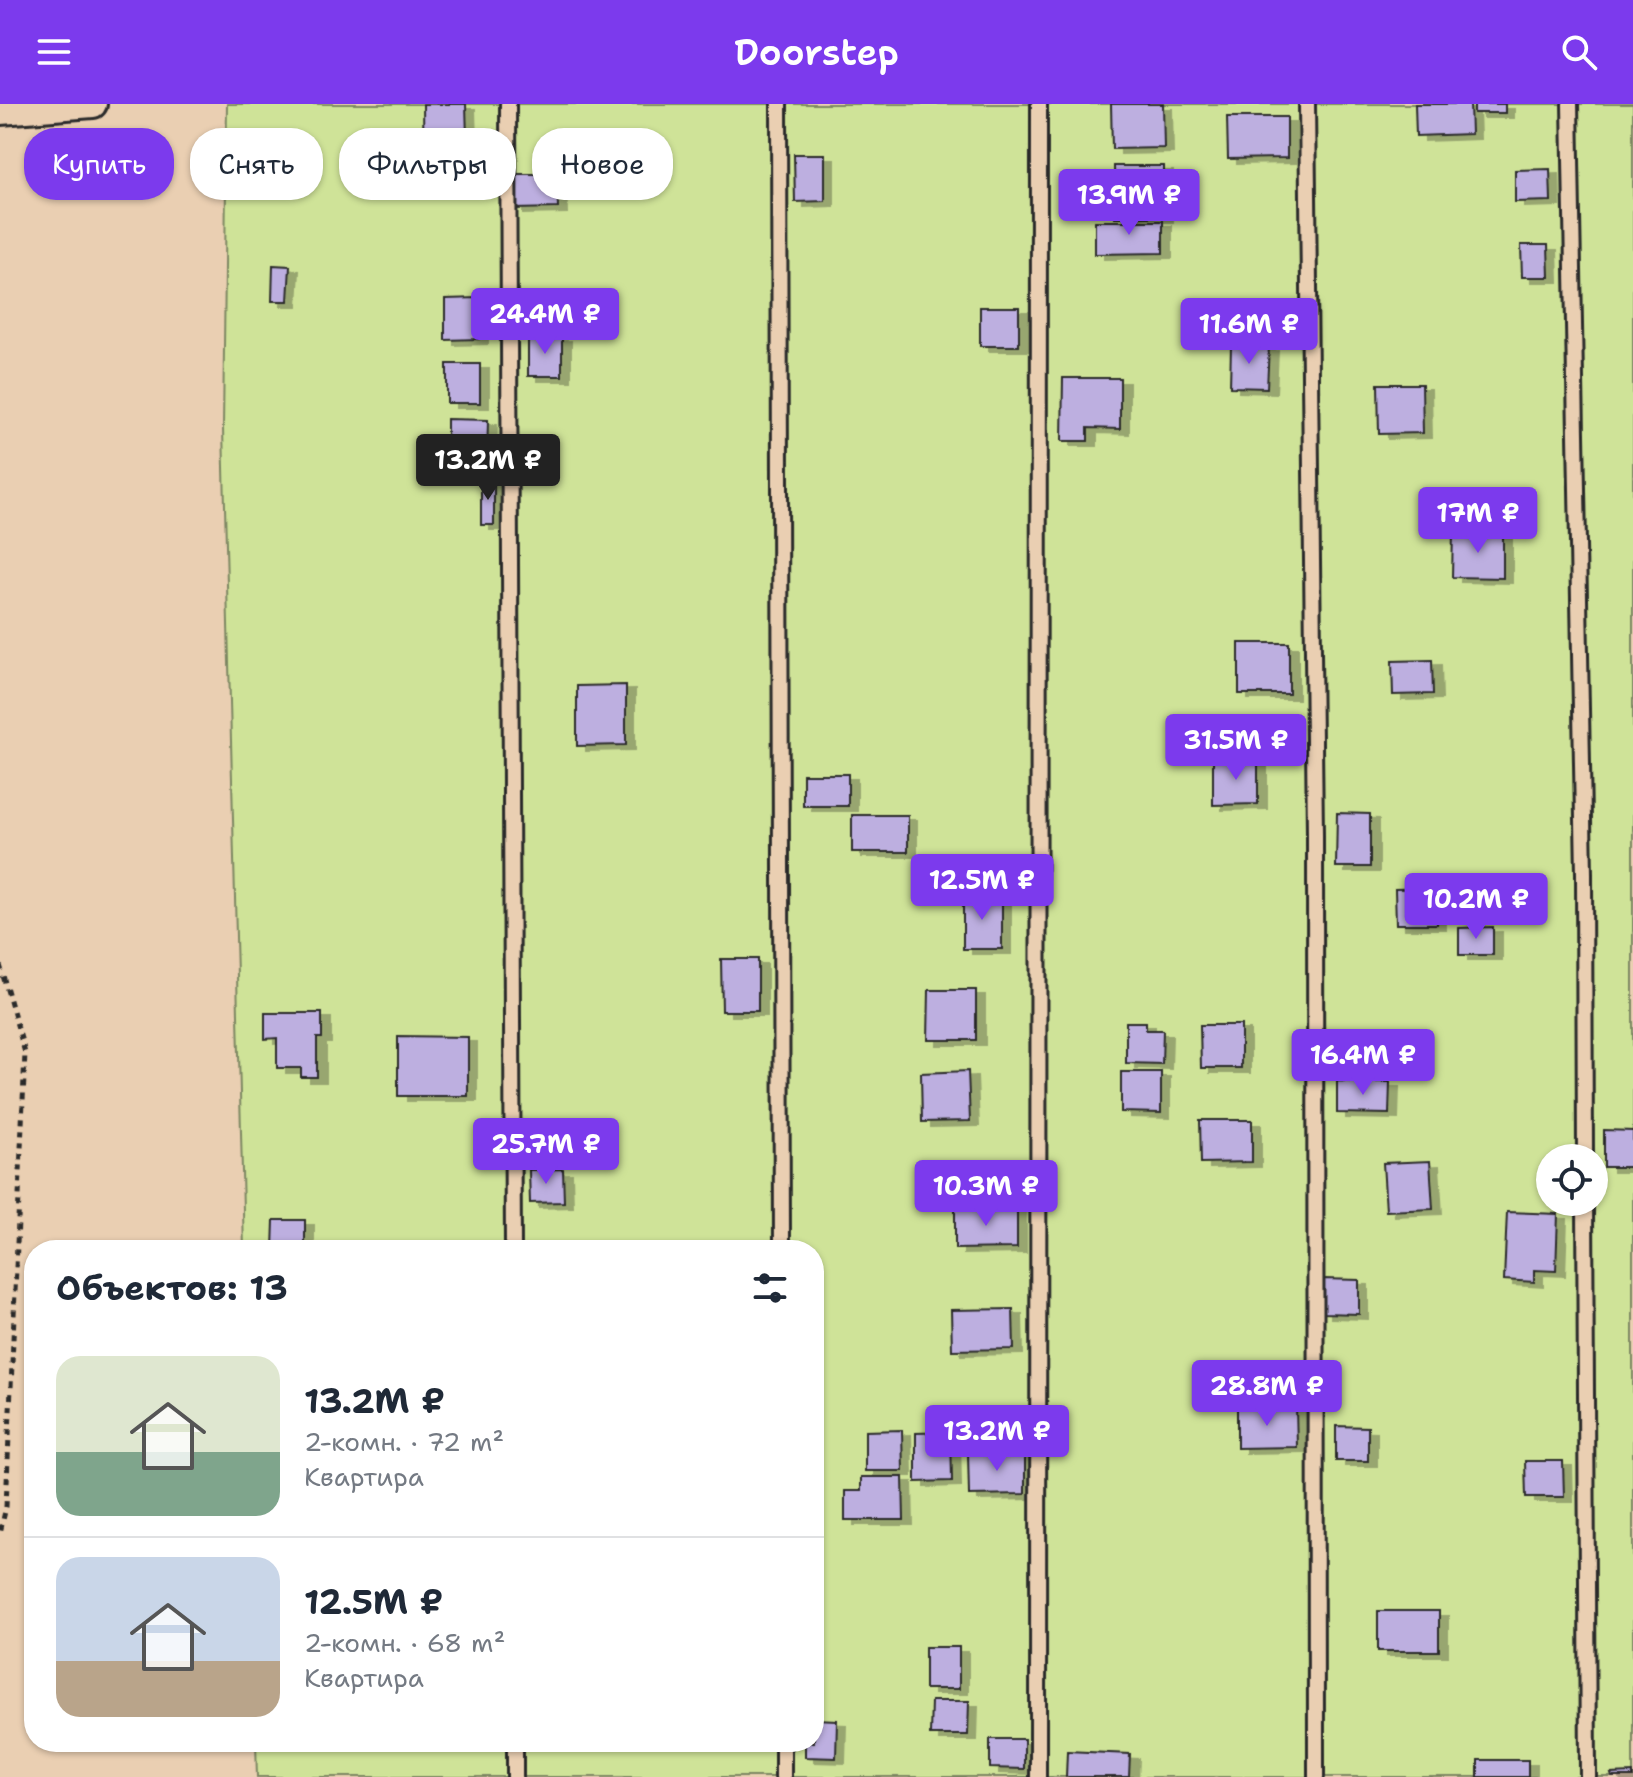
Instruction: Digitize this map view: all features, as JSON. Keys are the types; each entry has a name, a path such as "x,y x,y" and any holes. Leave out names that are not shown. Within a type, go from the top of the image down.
{"street":[{"path":"0,111 93,104"}],"lane":[{"path":"508,104 513,1240"},
{"path":"779,104 782,1240"},
{"path":"1038,1777 1039,104"},
{"path":"1307,104 1315,851 1316,1777"},
{"path":"1570,104 1585,1144"},
{"path":"1585,1216 1588,1777"},
{"path":"515,1752 515,1777"},
{"path":"783,1752 783,1777"}],"path":[{"path":"0,965 25,1053 6,1507 0,1533"}],"green space":[{"path":"227,104 1633,104 1633,1777 257,1777 256,1752 824,1752 824,1240 244,1240 223,428 226,200 323,200 323,128 227,128"}],"building":[{"path":"423,104 466,104 467,128 423,128"},
{"path":"1111,104 1163,104 1164,148 1112,149"},
{"path":"1415,104 1470,104 1471,134 1416,136"},
{"path":"1474,104 1505,104 1505,113 1474,113"},
{"path":"1227,117 1287,117 1287,158 1228,159"},
{"path":"794,154 825,154 825,201 795,202"},
{"path":"1114,166 1164,166 1164,217 1115,217"},
{"path":"1550,169 1551,201 1515,202 1515,170"},
{"path":"516,174 532,174 532,200 558,200 558,208 514,209"},
{"path":"1095,221 1163,221 1163,253 1095,254"},
{"path":"1521,245 1548,245 1549,277 1522,277"},
{"path":"273,265 290,266 288,301 272,301"},
{"path":"479,298 479,339 445,340 445,299"},
{"path":"980,307 1019,307 1019,346 980,346"},
{"path":"562,336 562,376 528,376 528,337"},
{"path":"1231,345 1269,346 1267,388 1230,387"},
{"path":"447,364 480,364 480,403 447,403"},
{"path":"1063,378 1120,378 1120,429 1088,428 1088,441 1062,441"},
{"path":"1378,384 1422,384 1423,433 1379,434"},
{"path":"447,419 488,420 487,460 447,459"},
{"path":"481,478 494,478 494,525 481,525"},
{"path":"1453,531 1503,532 1503,578 1452,577"},
{"path":"1239,643 1289,643 1289,694 1239,694"},
{"path":"1432,660 1433,694 1393,695 1392,661"},
{"path":"626,685 626,745 577,746 577,686"},
{"path":"1258,759 1258,804 1213,805 1213,760"},
{"path":"803,774 848,774 848,806 803,806"},
{"path":"1337,813 1370,814 1370,867 1336,867"},
{"path":"852,815 908,815 908,852 852,852"},
{"path":"1436,888 1437,924 1396,924 1395,889"},
{"path":"963,896 1002,896 1002,949 963,949"},
{"path":"1493,927 1493,955 1459,955 1459,928"},
{"path":"721,959 758,959 758,1011 722,1011"},
{"path":"929,990 976,990 976,1040 928,1040"},
{"path":"265,1013 322,1013 322,1038 317,1038 317,1077 301,1077 301,1068 277,1068 277,1038 265,1039"},
{"path":"1126,1022 1146,1022 1146,1030 1163,1030 1162,1064 1126,1063"},
{"path":"1200,1025 1241,1025 1241,1068 1201,1068"},
{"path":"398,1036 468,1037 468,1096 398,1096"},
{"path":"968,1071 970,1121 922,1122 921,1073"},
{"path":"1121,1072 1161,1072 1161,1113 1121,1112"},
{"path":"1337,1081 1390,1082 1389,1114 1337,1113"},
{"path":"1200,1120 1252,1120 1252,1162 1201,1163"},
{"path":"1604,1130 1633,1131 1633,1167 1608,1167 1608,1144 1604,1144"},
{"path":"1430,1161 1433,1209 1386,1211 1383,1163"},
{"path":"563,1169 564,1202 530,1203 529,1170"},
{"path":"1017,1208 1017,1248 955,1249 955,1209"},
{"path":"1507,1212 1558,1216 1556,1271 1534,1270 1534,1282 1504,1280"},
{"path":"274,1220 305,1220 305,1240 273,1240"},
{"path":"1323,1279 1359,1280 1359,1314 1322,1313"},
{"path":"1013,1309 1014,1349 952,1350 951,1310"},
{"path":"1296,1407 1297,1447 1237,1448 1237,1408"},
{"path":"1336,1426 1368,1427 1368,1461 1336,1461"},
{"path":"902,1430 903,1471 865,1471 865,1431"},
{"path":"951,1432 952,1481 916,1482 916,1433"},
{"path":"1025,1452 1025,1494 969,1495 968,1453"},
{"path":"1525,1461 1563,1461 1564,1497 1526,1497"},
{"path":"861,1477 903,1477 904,1520 845,1520 845,1491 861,1491"},
{"path":"1378,1611 1439,1611 1439,1651 1378,1651"},
{"path":"925,1647 959,1647 959,1689 925,1689"},
{"path":"931,1701 969,1701 968,1735 930,1735"},
{"path":"824,1719 837,1720 836,1758 805,1757 805,1752 824,1752"},
{"path":"990,1739 1024,1739 1024,1769 990,1768"},
{"path":"1067,1751 1130,1754 1129,1777 1066,1777"},
{"path":"1478,1760 1528,1760 1528,1777 1478,1777"},
{"path":"1633,1773 1633,1777 1612,1777 1611,1774"}]}
